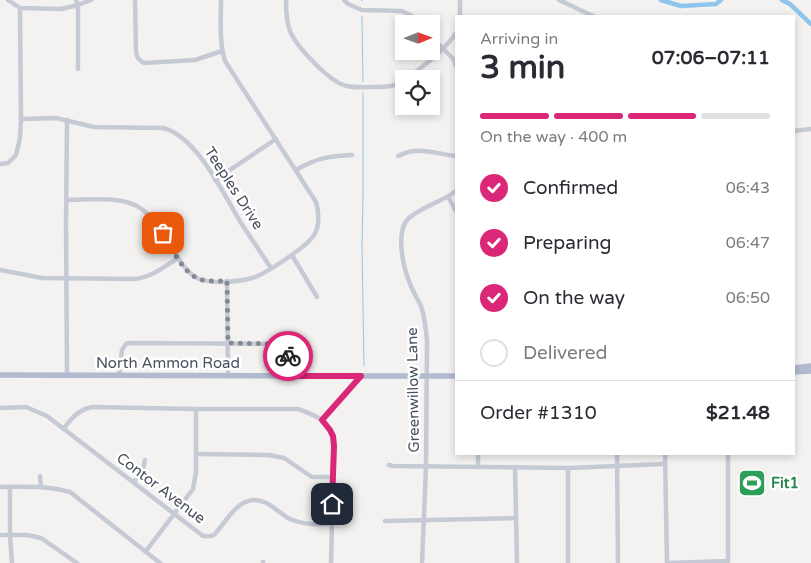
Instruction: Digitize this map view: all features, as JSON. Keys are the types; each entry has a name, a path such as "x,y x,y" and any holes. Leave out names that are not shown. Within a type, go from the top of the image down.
{"main road":[{"path":"795,368 811,366"},
{"path":"795,372 811,371"},
{"name":"North Ammon Road","path":"0,375 455,376"}],"street":[{"path":"8,0 20,8 61,9 77,2 91,0"},
{"path":"135,0 136,52 137,58 140,61 144,63 185,62 222,51"},
{"path":"67,200 114,200 134,204 152,219 178,258 192,275 205,281 242,280 254,277 292,255 309,242 318,227 316,202 225,61 222,51 220,0"},
{"path":"286,0 290,32 321,70 331,79 345,86 355,88 395,85"},
{"path":"344,0 348,4 362,10 402,11 410,15"},
{"path":"460,0 460,15"},
{"path":"559,0 591,15"},
{"path":"77,2 78,69"},
{"path":"2,164 12,160 16,155 20,138 20,8"},
{"path":"417,70 452,40 455,35"},
{"path":"440,45 455,63"},
{"name":"Teeples Drive","path":"21,119 56,118 94,127 163,128 179,135 199,154 242,225 271,268"},
{"path":"67,120 67,375"},
{"path":"795,131 811,129"},
{"path":"215,180 276,139"},
{"path":"398,156 421,150 455,156"},
{"path":"296,170 327,157 352,155"},
{"name":"Greenwillow Lane","path":"422,563 426,467 426,321 409,283 401,246 403,230 407,219 418,211 448,197 455,191"},
{"path":"448,197 455,209"},
{"path":"292,255 317,297"},
{"path":"0,270 42,278 143,278 152,275 178,258"},
{"path":"227,281 228,376"},
{"path":"119,376 122,350 129,343 283,344 287,346 287,376"},
{"path":"322,420 361,376"},
{"name":"Contor Avenue","path":"0,408 26,407 47,416 202,536 214,535 239,506 254,500 265,502 300,523 332,523"},
{"path":"64,428 75,414 92,407 298,409 313,414 322,420 333,436 331,563"},
{"path":"146,551 193,489 196,472 196,409"},
{"path":"196,454 269,455 284,458 312,477 332,476"},
{"path":"478,455 478,467"},
{"path":"617,455 618,563"},
{"path":"665,455 667,563 728,561 728,455"},
{"path":"134,482 143,469 145,460"},
{"path":"389,465 568,468 665,464"},
{"path":"516,467 517,563"},
{"path":"568,468 568,563"},
{"path":"40,476 41,487"},
{"path":"0,487 41,487 62,489 70,492 160,563"},
{"path":"10,487 12,563"},
{"path":"385,521 516,518"},
{"path":"0,535 27,535 41,538 77,563"}],"waterway":[{"path":"661,0 681,6 716,4 721,0"},
{"path":"782,0 790,4 811,24"},
{"path":"362,16 363,82"},
{"path":"363,93 362,245 364,366"}],"way so far":[{"path":"163,233 178,258 192,275 205,281 227,281 228,343 283,344 287,346 288,356"}],"place":[{"name":"Fit1","path":"752,483"}],"route":[{"path":"288,356 287,376 361,376 322,420 333,436 332,504"}]}
